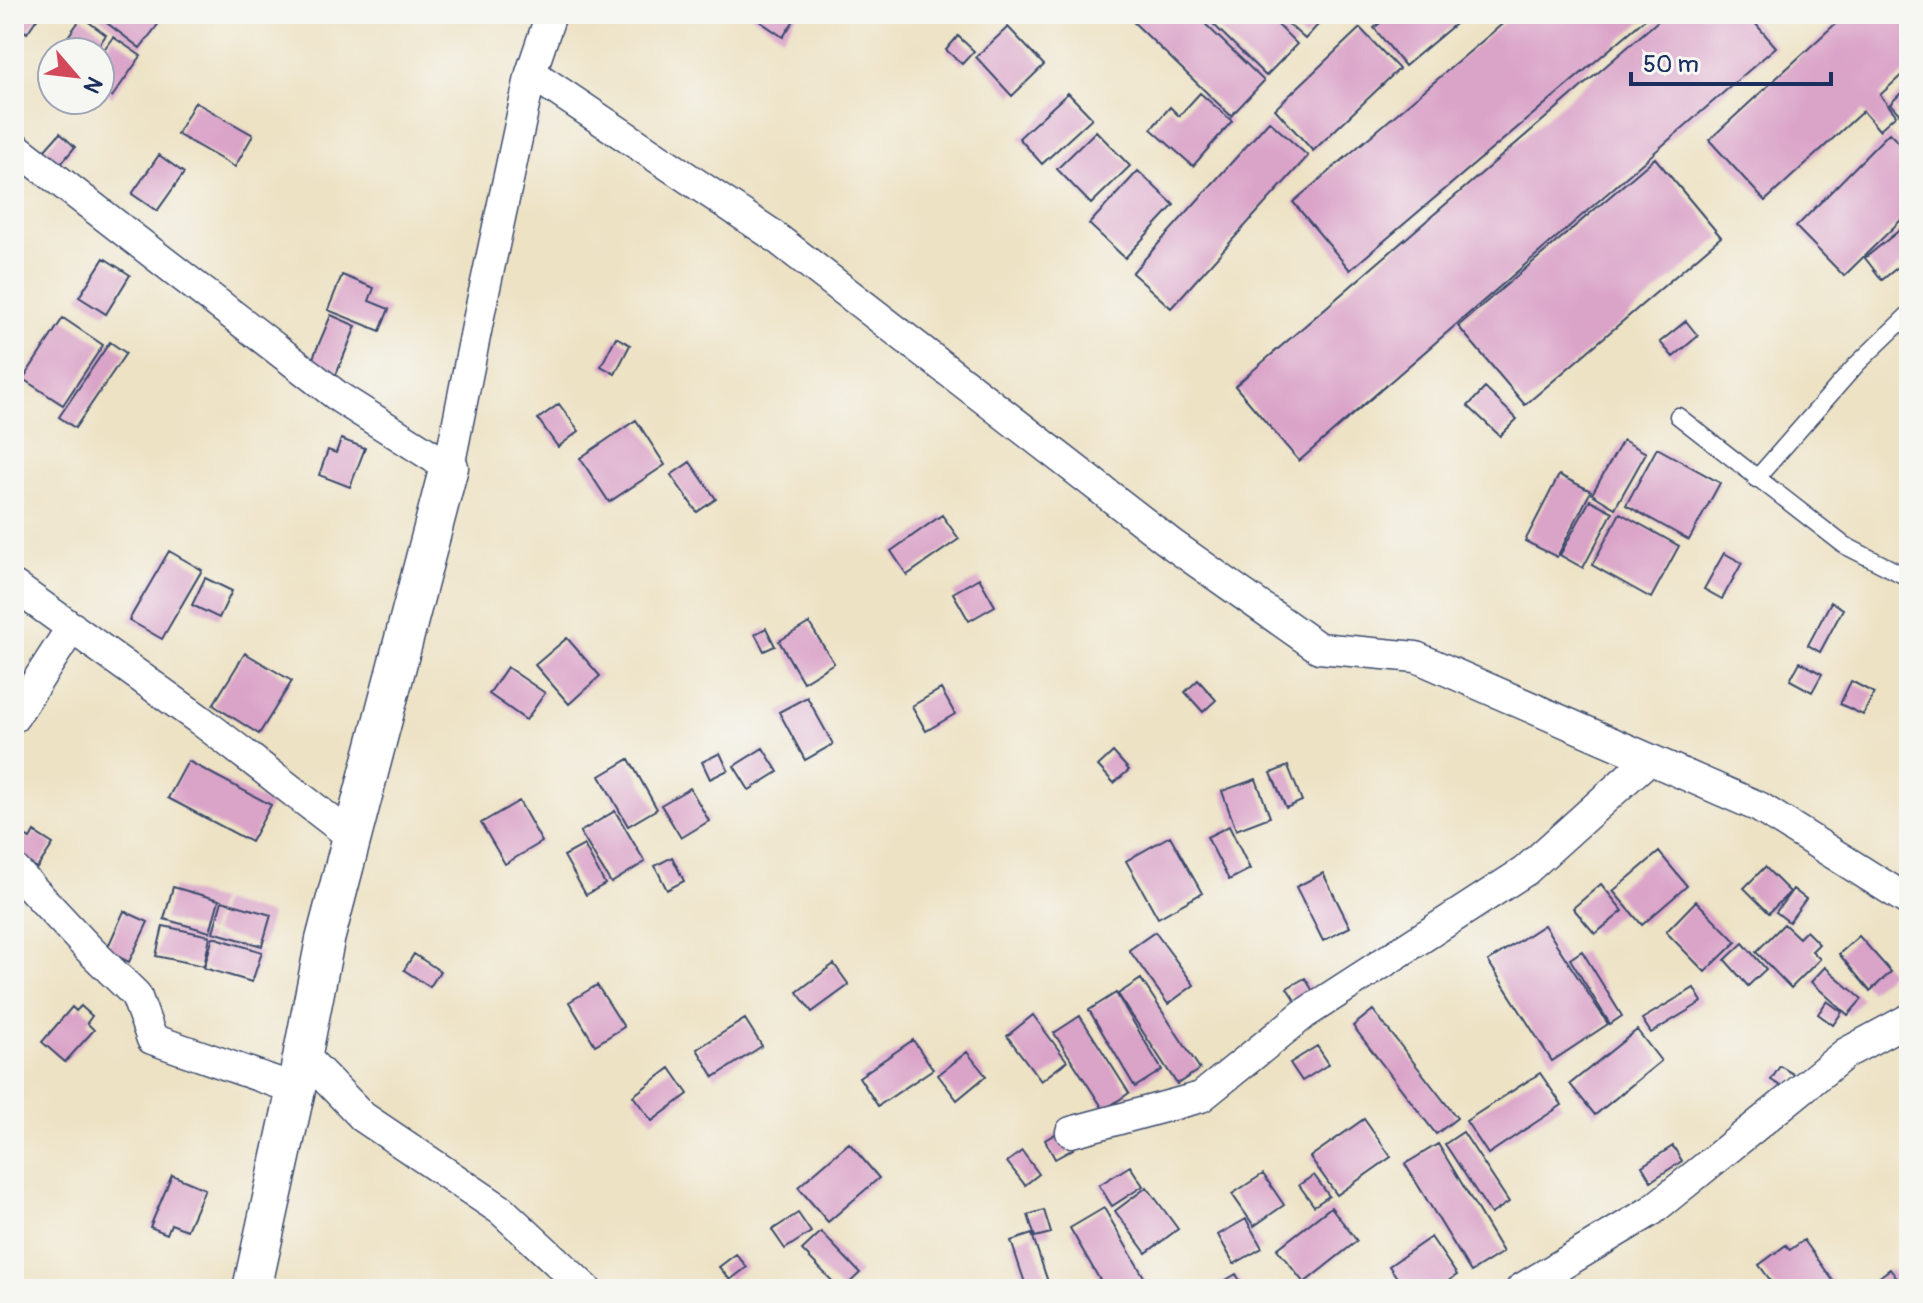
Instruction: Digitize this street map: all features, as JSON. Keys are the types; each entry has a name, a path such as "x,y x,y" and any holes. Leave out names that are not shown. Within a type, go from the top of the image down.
{"street":[{"path":"252,1289 300,1072 325,940 449,467 531,73 551,14"},
{"path":"531,73 770,233 1173,545 1319,648 1416,657 1759,807 1909,901"},
{"path":"14,146 340,398 449,467"},
{"path":"14,586 200,720 351,836"},
{"path":"14,717 72,627"},
{"path":"1071,1132 1201,1097 1304,1014 1525,871 1649,759"},
{"path":"14,869 136,995 152,1039 300,1072 501,1210 586,1289"},
{"path":"1521,1289 1651,1211 1846,1053 1909,1019"}],"lane":[{"path":"1756,479 1857,364 1909,314"},
{"path":"1678,416 1844,545 1909,578"}],"building":[{"path":"14,14 40,14 27,33 14,23"},
{"path":"95,14 166,14 140,48"},
{"path":"749,14 798,14 783,37"},
{"path":"1125,14 1195,14 1264,81 1231,116"},
{"path":"1203,14 1267,14 1297,44 1266,76"},
{"path":"1277,14 1328,14 1305,39"},
{"path":"1391,14 1447,14 1455,24 1405,66 1374,28"},
{"path":"1514,14 1651,14 1350,270 1293,202"},
{"path":"1666,14 1747,14 1776,47 1299,461 1235,386"},
{"path":"1846,14 1909,14 1909,76 1905,72 1880,95 1896,115 1879,130 1863,111 1765,201 1709,140"},
{"path":"82,17 106,35 105,36 68,36"},
{"path":"1008,27 1044,65 1012,96 976,57"},
{"path":"1360,28 1399,69 1313,151 1275,109"},
{"path":"958,36 974,51 962,64 946,50"},
{"path":"116,39 141,56 116,91"},
{"path":"1068,93 1092,118 1042,164 1019,138"},
{"path":"1200,93 1232,121 1193,166 1151,129 1170,107 1179,116"},
{"path":"1901,93 1909,102 1909,124 1890,104"},
{"path":"195,102 253,135 235,167 177,134"},
{"path":"1269,121 1308,156 1171,308 1132,273"},
{"path":"1096,131 1130,166 1091,204 1057,169"},
{"path":"60,133 75,147 60,165 44,151"},
{"path":"1889,133 1909,153 1909,212 1844,276 1796,227"},
{"path":"159,155 184,173 157,211 132,194"},
{"path":"1655,158 1721,237 1525,405 1458,326"},
{"path":"1138,171 1174,205 1125,258 1089,224"},
{"path":"1901,229 1909,239 1909,258 1882,280 1865,258"},
{"path":"104,258 130,275 106,314 79,297"},
{"path":"342,275 374,288 369,301 389,309 380,331 328,310"},
{"path":"331,315 356,326 336,375 310,365"},
{"path":"63,318 103,345 63,405 23,379"},
{"path":"1686,321 1698,336 1673,357 1660,342"},
{"path":"616,337 630,345 615,374 601,366"},
{"path":"110,342 126,353 75,428 59,417"},
{"path":"1485,388 1517,419 1500,436 1468,406"},
{"path":"559,404 579,431 558,447 538,419"},
{"path":"636,420 665,465 609,502 580,458"},
{"path":"341,439 365,448 350,487 319,475 328,450 336,453"},
{"path":"1623,440 1646,453 1615,508 1592,494"},
{"path":"1657,448 1720,483 1689,540 1626,505"},
{"path":"690,462 716,499 697,512 671,475"},
{"path":"1559,475 1591,491 1557,557 1525,541"},
{"path":"1590,500 1613,512 1583,568 1560,555"},
{"path":"1620,513 1679,546 1651,598 1592,565"},
{"path":"942,515 959,539 907,575 891,551"},
{"path":"169,551 202,570 162,639 129,620"},
{"path":"1724,553 1742,563 1722,599 1704,589"},
{"path":"205,578 232,591 219,618 192,605"},
{"path":"979,578 995,606 969,621 953,593"},
{"path":"1831,602 1843,609 1820,652 1808,645"},
{"path":"809,623 834,663 803,682 779,641"},
{"path":"766,628 775,646 764,651 755,634"},
{"path":"567,638 600,676 569,704 535,665"},
{"path":"245,653 292,681 259,734 213,705"},
{"path":"1800,662 1822,674 1812,692 1790,680"},
{"path":"507,667 545,693 526,720 489,694"},
{"path":"1198,680 1216,700 1203,712 1185,692"},
{"path":"1851,681 1874,693 1863,715 1840,704"},
{"path":"941,689 955,714 926,731 912,706"},
{"path":"807,697 833,744 805,760 779,712"},
{"path":"763,748 778,772 749,790 734,766"},
{"path":"1113,752 1129,770 1114,783 1098,766"},
{"path":"720,753 728,770 710,779 702,762"},
{"path":"629,759 657,809 628,826 600,776"},
{"path":"188,761 271,805 251,842 168,798"},
{"path":"1288,766 1302,801 1286,808 1271,773"},
{"path":"1256,779 1270,817 1236,830 1222,791"},
{"path":"690,788 709,821 681,838 661,805"},
{"path":"519,801 542,842 505,864 481,823"},
{"path":"615,811 645,862 611,883 580,832"},
{"path":"1229,826 1250,869 1229,880 1207,837"},
{"path":"14,829 30,839 34,832 53,844 37,868 14,853"},
{"path":"1170,836 1202,893 1158,918 1126,861"},
{"path":"584,845 605,884 586,895 564,856"},
{"path":"1659,852 1687,886 1642,925 1613,891"},
{"path":"672,857 684,881 667,890 655,866"},
{"path":"1765,867 1790,892 1769,913 1744,888"},
{"path":"1323,873 1350,927 1323,941 1296,887"},
{"path":"1601,884 1623,911 1595,934 1573,908"},
{"path":"173,887 219,900 210,932 164,919"},
{"path":"1793,889 1806,899 1789,922 1776,912"},
{"path":"222,901 271,915 262,946 213,932"},
{"path":"1696,901 1736,942 1705,972 1666,932"},
{"path":"124,911 148,922 129,962 106,951"},
{"path":"1784,924 1799,938 1806,931 1819,944 1812,951 1820,959 1791,988 1756,952"},
{"path":"1544,925 1608,1024 1552,1061 1488,961"},
{"path":"163,926 210,936 204,966 156,956"},
{"path":"1155,932 1194,985 1168,1004 1129,950"},
{"path":"1859,936 1891,972 1870,991 1839,954"},
{"path":"213,937 262,952 252,982 204,968"},
{"path":"1743,943 1766,969 1748,986 1725,960"},
{"path":"1582,951 1622,1016 1610,1024 1570,959"},
{"path":"414,954 440,971 430,987 404,970"},
{"path":"834,964 849,985 812,1012 797,992"},
{"path":"1825,967 1862,999 1848,1015 1811,982"},
{"path":"1305,978 1319,1001 1302,1011 1287,988"},
{"path":"1141,979 1200,1069 1177,1084 1118,994"},
{"path":"597,985 624,1027 595,1045 569,1002"},
{"path":"1694,988 1702,1002 1651,1033 1642,1019"},
{"path":"1116,993 1162,1070 1135,1087 1089,1010"},
{"path":"1827,1001 1842,1012 1833,1025 1818,1014"},
{"path":"81,1006 92,1016 87,1023 94,1030 65,1062 42,1042 72,1007 76,1011"},
{"path":"1373,1010 1457,1118 1436,1134 1353,1026"},
{"path":"1033,1015 1067,1061 1041,1081 1007,1036"},
{"path":"1080,1016 1129,1093 1104,1110 1054,1033"},
{"path":"745,1019 762,1046 714,1077 697,1049"},
{"path":"1637,1030 1661,1061 1595,1115 1570,1084"},
{"path":"913,1040 933,1069 878,1106 859,1077"},
{"path":"1317,1046 1329,1064 1302,1081 1290,1063"},
{"path":"967,1052 986,1076 957,1100 938,1075"},
{"path":"1780,1066 1795,1075 1786,1089 1771,1080"},
{"path":"670,1068 688,1094 652,1121 633,1096"},
{"path":"1540,1073 1562,1105 1488,1154 1466,1121"},
{"path":"1364,1119 1391,1157 1337,1195 1310,1157"},
{"path":"1062,1130 1073,1149 1055,1159 1045,1140"},
{"path":"1463,1132 1509,1202 1491,1214 1445,1144"},
{"path":"849,1143 879,1178 828,1222 798,1187"},
{"path":"1438,1144 1503,1252 1471,1272 1405,1164"},
{"path":"1673,1146 1682,1161 1651,1181 1642,1166"},
{"path":"1022,1151 1039,1174 1025,1185 1007,1162"},
{"path":"1130,1166 1143,1186 1112,1206 1099,1185"},
{"path":"1263,1174 1284,1205 1254,1226 1232,1194"},
{"path":"172,1175 205,1189 187,1230 171,1224 167,1234 150,1227"},
{"path":"1314,1175 1329,1196 1314,1206 1299,1185"},
{"path":"1147,1187 1178,1229 1146,1253 1115,1211"},
{"path":"1331,1207 1357,1241 1304,1283 1277,1249"},
{"path":"1104,1208 1151,1289 1105,1289 1070,1228"},
{"path":"1044,1210 1051,1233 1035,1237 1028,1215"},
{"path":"798,1213 811,1232 785,1249 772,1230"},
{"path":"1246,1219 1262,1248 1234,1264 1218,1235"},
{"path":"821,1232 860,1273 843,1289 802,1250"},
{"path":"1032,1234 1049,1285 1038,1289 1027,1289 1011,1241"},
{"path":"1431,1237 1457,1275 1436,1289 1405,1289 1389,1266"},
{"path":"1804,1240 1834,1282 1824,1289 1777,1289 1759,1265 1786,1245 1790,1250"},
{"path":"736,1254 747,1267 730,1280 719,1267"},
{"path":"1890,1269 1905,1289 1864,1289"},
{"path":"1236,1274 1245,1289 1225,1289 1221,1283"}]}
